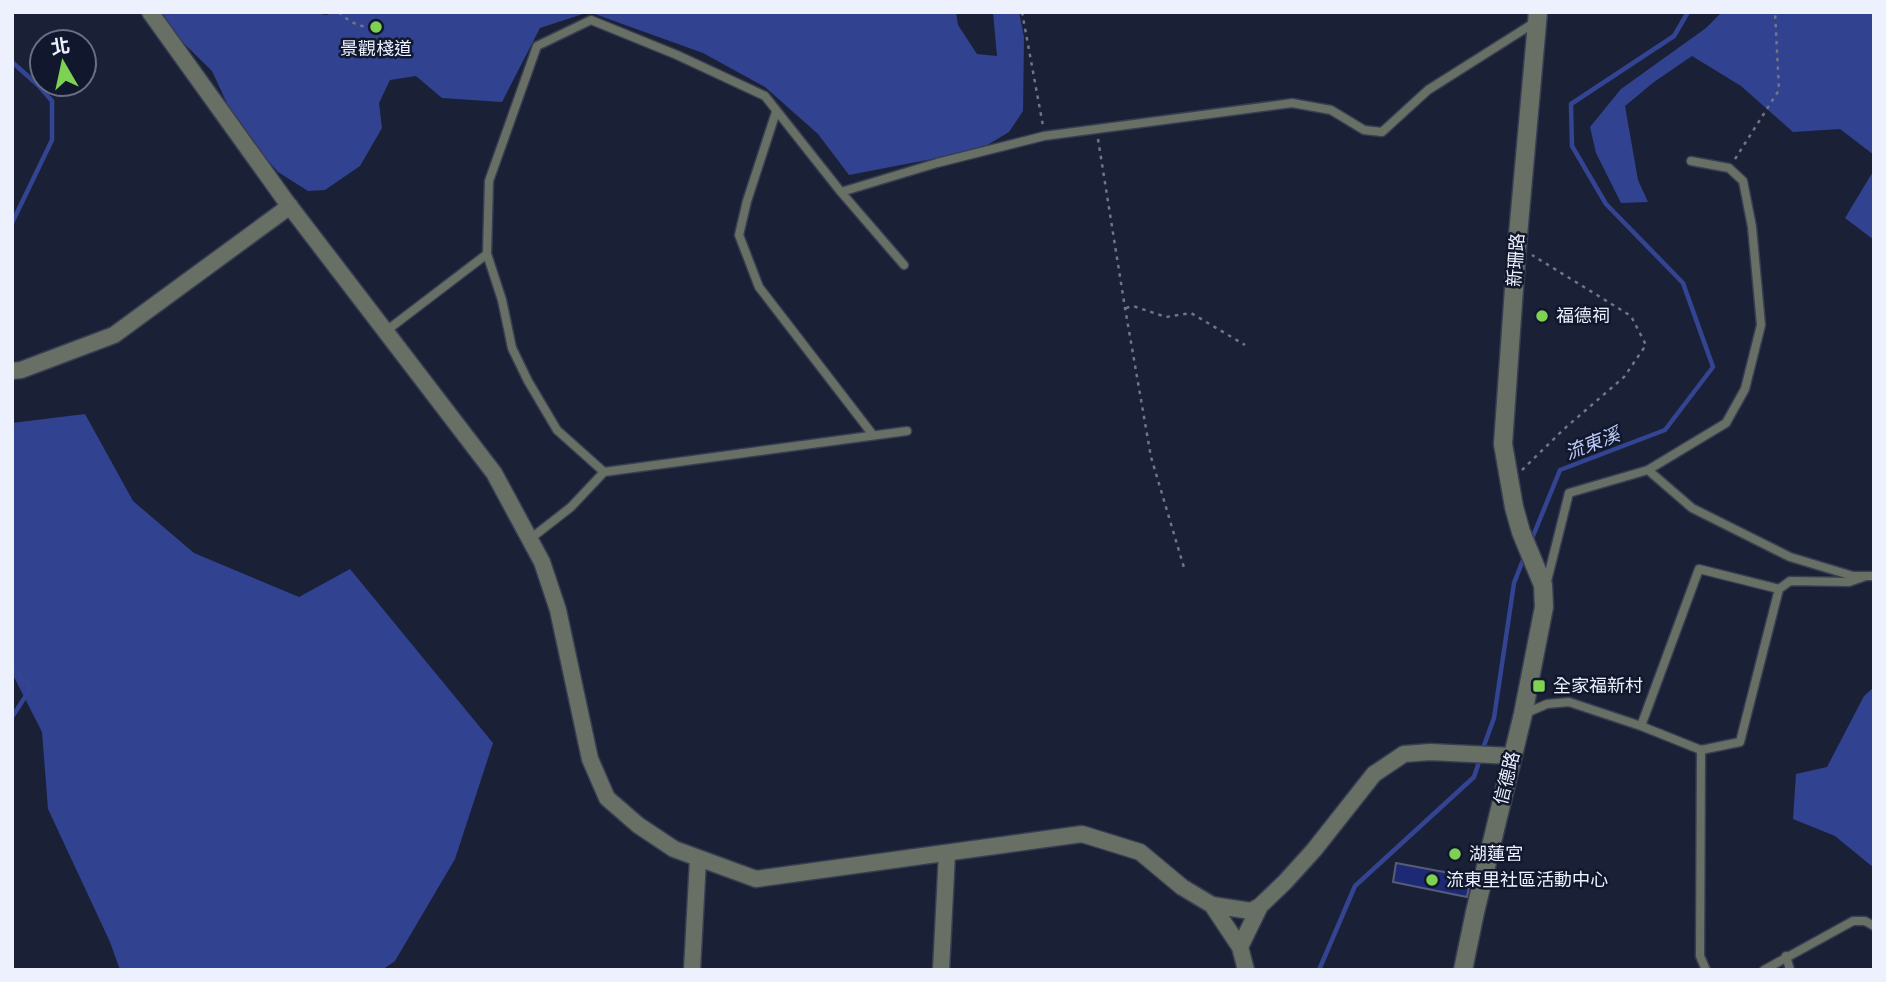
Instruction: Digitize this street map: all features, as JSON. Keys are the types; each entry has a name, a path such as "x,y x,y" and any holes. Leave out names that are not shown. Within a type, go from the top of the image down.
{"street":[{"path":"150,12 290,206 494,473 542,562 558,610 590,760 607,798 638,825 674,849 756,879 1082,834 1140,852 1182,887 1212,905 1251,911 1285,882 1314,850 1374,774 1404,754 1430,752 1505,755"},
{"name":"新珊路","path":"1537,17 1503,443 1514,507 1543,590"},
{"path":"12,371 114,335 290,206"},
{"name":"信德路","path":"1463,970 1505,755 1523,714 1544,607 1543,590"},
{"path":"941,970 947,853"},
{"path":"692,970 698,859"},
{"path":"1212,905 1240,947 1246,970"},
{"path":"1240,947 1260,906"}],"lane":[{"path":"841,192 937,163 1044,136 1292,103 1331,110 1364,131 1382,132 1428,90 1537,17"},
{"path":"604,472 557,430 528,381 512,348 502,300 487,254 489,181 537,46 590,20 677,55 765,96 841,192 904,265"},
{"path":"776,112 747,201 739,235 759,287 873,435"},
{"path":"1543,590 1569,493 1648,470 1726,423 1745,389 1761,325 1752,227 1743,181 1729,168 1691,161"},
{"path":"386,331 487,254"},
{"path":"530,539 571,508 604,472 907,431"},
{"path":"1648,470 1692,508 1790,556 1853,576 1870,576"},
{"path":"1641,726 1699,569 1779,589"},
{"path":"1523,714 1548,704 1569,702 1701,750 1740,742 1779,589 1790,581 1849,582 1870,576"},
{"path":"1701,750 1700,956 1706,970"},
{"path":"1764,970 1853,921 1865,921 1874,926"},
{"path":"1786,956 1790,970"}],"path":[{"path":"340,12 351,23 367,28 376,27"},
{"path":"1022,12 1044,136"},
{"path":"1729,168 1779,90 1774,12"},
{"path":"1097,129 1151,457 1185,571"},
{"path":"1510,482 1564,429 1624,377 1646,345 1631,316 1517,246"},
{"path":"1125,308 1133,306 1166,317 1191,313 1245,345"}],"shaded area":[{"path":"152,12 310,12 326,15 333,12 589,12 540,28 502,102 442,98 416,76 390,80 379,103 382,128 360,166 325,190 308,191 278,172 237,125 212,71"},
{"path":"589,12 956,12 958,25 977,54 997,56 993,12 1019,12 1024,37 1023,111 1009,132 979,150 849,175 818,134 765,87 703,53"},
{"path":"1722,12 1874,12 1874,155 1840,129 1793,132 1741,86 1692,56 1625,106 1638,180 1648,202 1621,203 1596,153 1590,127 1621,89 1706,28"},
{"path":"1874,170 1874,240 1845,218"},
{"path":"85,414 133,501 194,553 299,597 350,569 493,743 455,859 395,961 382,970 120,970 110,942 48,809 42,732 12,673 12,423"},
{"path":"1874,687 1874,868 1835,836 1793,819 1796,774 1827,767 1864,696"}],"building":[{"name":"流東里社區活動中心","path":"1396,863 1471,877 1467,897 1393,882"}],"waterway":[{"name":"流東溪","path":"1531,541 1560,470 1665,430 1713,367 1683,283 1606,204 1572,146 1571,104 1674,36 1688,12"},
{"path":"12,62 52,101 52,140 12,223"},
{"name":"流東溪","path":"1482,751 1494,718 1514,583 1525,555"},
{"path":"12,666 31,688 12,717"},
{"name":"流東溪","path":"1319,970 1355,886 1474,777 1480,759"}],"place":[{"name":"景觀棧道","path":"376,27"},
{"name":"福德祠","path":"1542,316"},
{"name":"全家福新村","path":"1539,686"},
{"name":"湖蓮宮","path":"1455,854"},
{"name":"流東里社區活動中心","path":"1432,880"}]}
